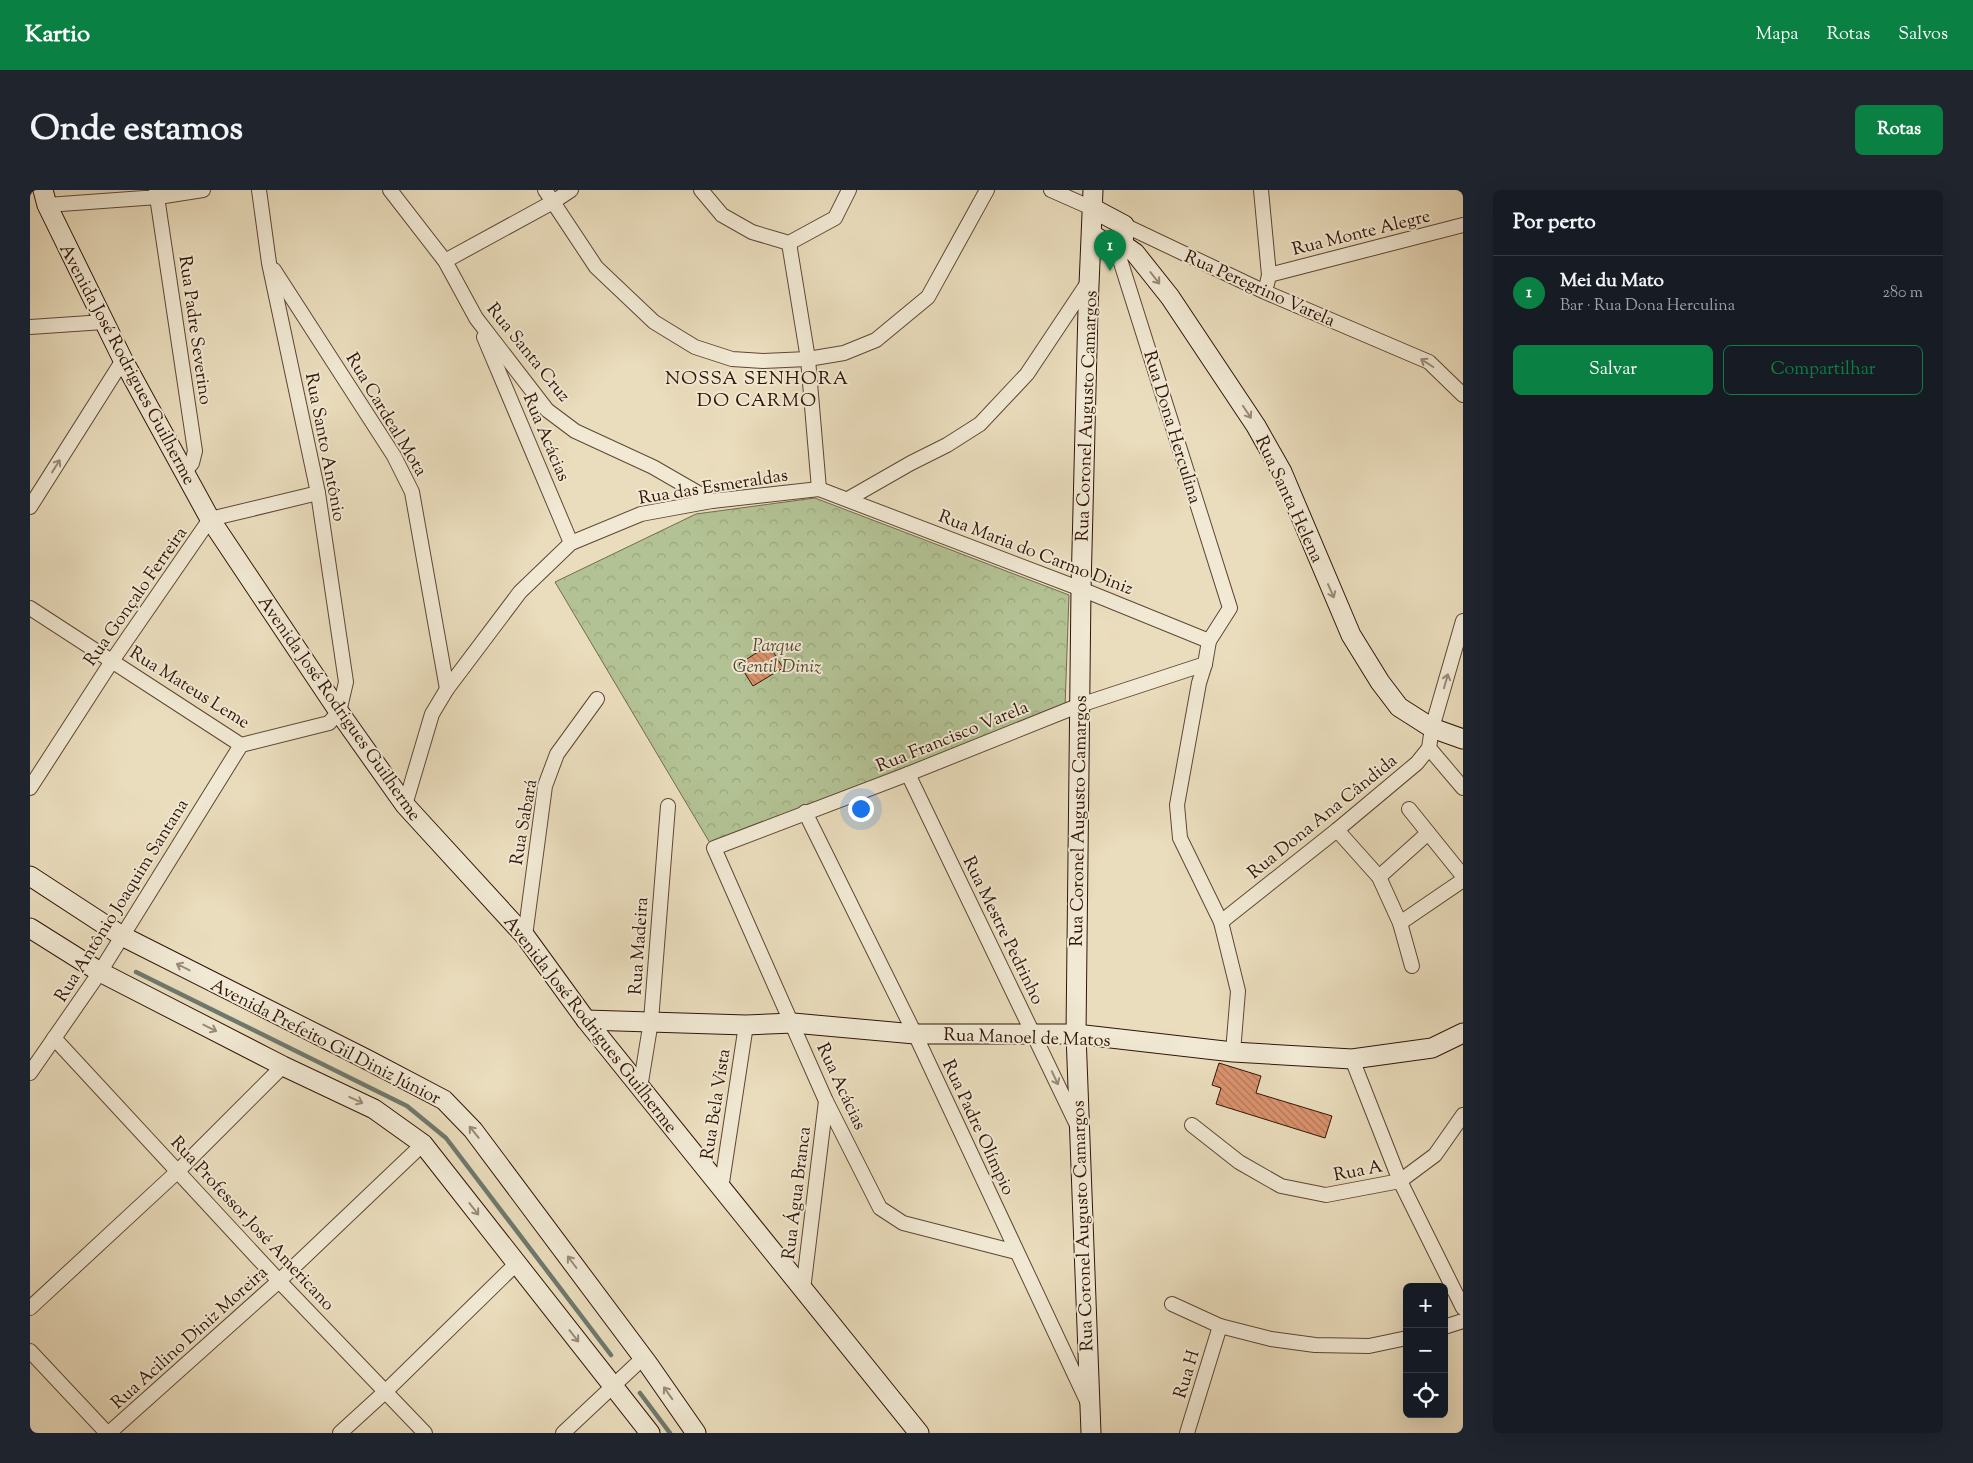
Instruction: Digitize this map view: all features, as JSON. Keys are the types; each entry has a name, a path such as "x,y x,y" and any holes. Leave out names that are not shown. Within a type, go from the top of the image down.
{"street":[{"path":"45,198 157,194 202,190"},
{"name":"Rua Santo Antônio","path":"259,190 269,263 318,493 346,682 339,712"},
{"name":"Rua Santa Cruz","path":"390,190 445,262 476,318 547,410 575,431 653,467 712,501"},
{"path":"545,190 596,267 654,322 695,347 732,359 763,361 808,359 844,353 876,340 928,297 987,190"},
{"path":"445,262 571,190"},
{"path":"701,190 722,215 752,232 788,243 835,218 849,190"},
{"path":"1050,190 1094,199"},
{"path":"1261,190 1269,275 1265,292"},
{"name":"Rua Padre Severino","path":"157,194 195,451 192,463 184,473"},
{"name":"Avenida José Rodrigues Guilherme","path":"45,198 123,360 210,519 339,712 405,805 525,936 586,1020 803,1290 913,1431"},
{"name":"Rua Coronel Augusto Camargos","path":"1091,1433 1076,1034 1081,589 1090,280 1116,238 1094,199"},
{"name":"Rua Monte Alegre","path":"1269,275 1463,225"},
{"path":"1116,238 1143,246 1147,236"},
{"name":"Rua Peregrino Varela","path":"1116,238 1147,236 1265,292 1429,362 1463,395"},
{"name":"Rua Dona Herculina","path":"1116,238 1230,608 1209,641"},
{"name":"Rua Santa Helena","path":"1116,238 1170,298 1256,426 1282,472 1352,635 1380,682 1399,707 1432,728 1463,740"},
{"path":"788,243 808,359 819,489"},
{"name":"Rua Cardeal Mota","path":"269,263 394,456 412,492 447,689"},
{"path":"848,499 980,424 1027,374 1090,280"},
{"name":"Rua Acácias","path":"476,318 571,543"},
{"path":"30,327 104,322"},
{"path":"31,504 123,360"},
{"name":"Rua das Esmeraldas","path":"405,805 432,714 447,689 520,592 571,543 641,514 712,501 819,489 848,499"},
{"name":"Rua Gonçalo Ferreira","path":"30,788 112,661 210,519 318,493"},
{"name":"Rua Maria do Carmo Diniz","path":"848,499 1081,589 1209,641"},
{"name":"Rua Mateus Leme","path":"30,608 241,745 329,722 339,712"},
{"path":"1463,621 1432,728 1429,748 1463,788"},
{"path":"1209,641 1199,683 1177,805 1180,838 1221,922 1238,990 1233,1052"},
{"name":"Rua Francisco Varela","path":"714,848 908,774 1080,705 1205,664"},
{"name":"Rua Sabará","path":"525,936 545,786 557,754 596,699"},
{"name":"Rua Antônio Joaquim Santana","path":"30,1073 100,972 241,745"},
{"name":"Rua Dona Ana Cândida","path":"1221,922 1337,830 1417,763 1429,748"},
{"name":"Rua Mestre Pedrinho","path":"908,774 1079,1130"},
{"name":"Rua Madeira","path":"640,1088 651,1021 668,806"},
{"path":"1409,809 1463,876"},
{"name":"Rua Padre Olímpio","path":"805,812 915,1034 1090,1406"},
{"path":"1337,830 1379,877 1400,923 1412,966"},
{"path":"1379,877 1428,832"},
{"name":"Rua Acácias","path":"714,848 826,1101 880,1208 903,1223 1016,1252"},
{"name":"Avenida Prefeito Gil Diniz Júnior","path":"30,876 122,936 366,1058 444,1100 472,1130 643,1358 696,1433"},
{"path":"1400,923 1463,880"},
{"path":"30,928 100,972 283,1066 374,1109 423,1144 650,1433"},
{"name":"Rua Manoel de Matos","path":"586,1020 746,1025 793,1023 915,1034 1076,1034 1233,1052 1352,1059 1432,1048 1463,1034"},
{"name":"Rua Bela Vista","path":"721,1189 746,1025"},
{"name":"Rua Professor José Americano","path":"54,1038 424,1433"},
{"path":"1352,1059 1400,1181 1463,1308"},
{"path":"30,1308 178,1171 283,1066"},
{"name":"Rua Água Branca","path":"803,1290 826,1101"},
{"name":"Rua A","path":"1192,1125 1239,1162 1281,1186 1326,1195 1400,1181 1435,1155 1463,1116"},
{"name":"Rua Acilino Diniz Moreira","path":"108,1433 280,1281 423,1144"},
{"path":"340,1433 386,1391 517,1263"},
{"path":"1172,1304 1220,1326 1271,1339 1315,1345 1368,1346 1403,1339"},
{"path":"1448,1326 1463,1321"},
{"name":"Rua H","path":"1187,1433 1220,1326"},
{"path":"30,1351 108,1433"},
{"path":"563,1433 643,1358"}],"green space":[{"name":"Parque Gentil Diniz","path":"815,498 1069,595 1065,707 710,843 555,582 696,514"}],"building":[{"path":"769,645 783,668 753,686 739,664"},
{"path":"1219,1063 1261,1076 1256,1093 1332,1116 1325,1138 1216,1104 1221,1088 1212,1085"}],"waterway":[{"path":"136,972 407,1106 446,1138 611,1355"},
{"path":"640,1393 670,1433"}],"place":[{"name":"Mei du Mato","path":"1110,271"}],"district":[{"name":"NOSSA SENHORA DO CARMO","path":"757,388"}]}
